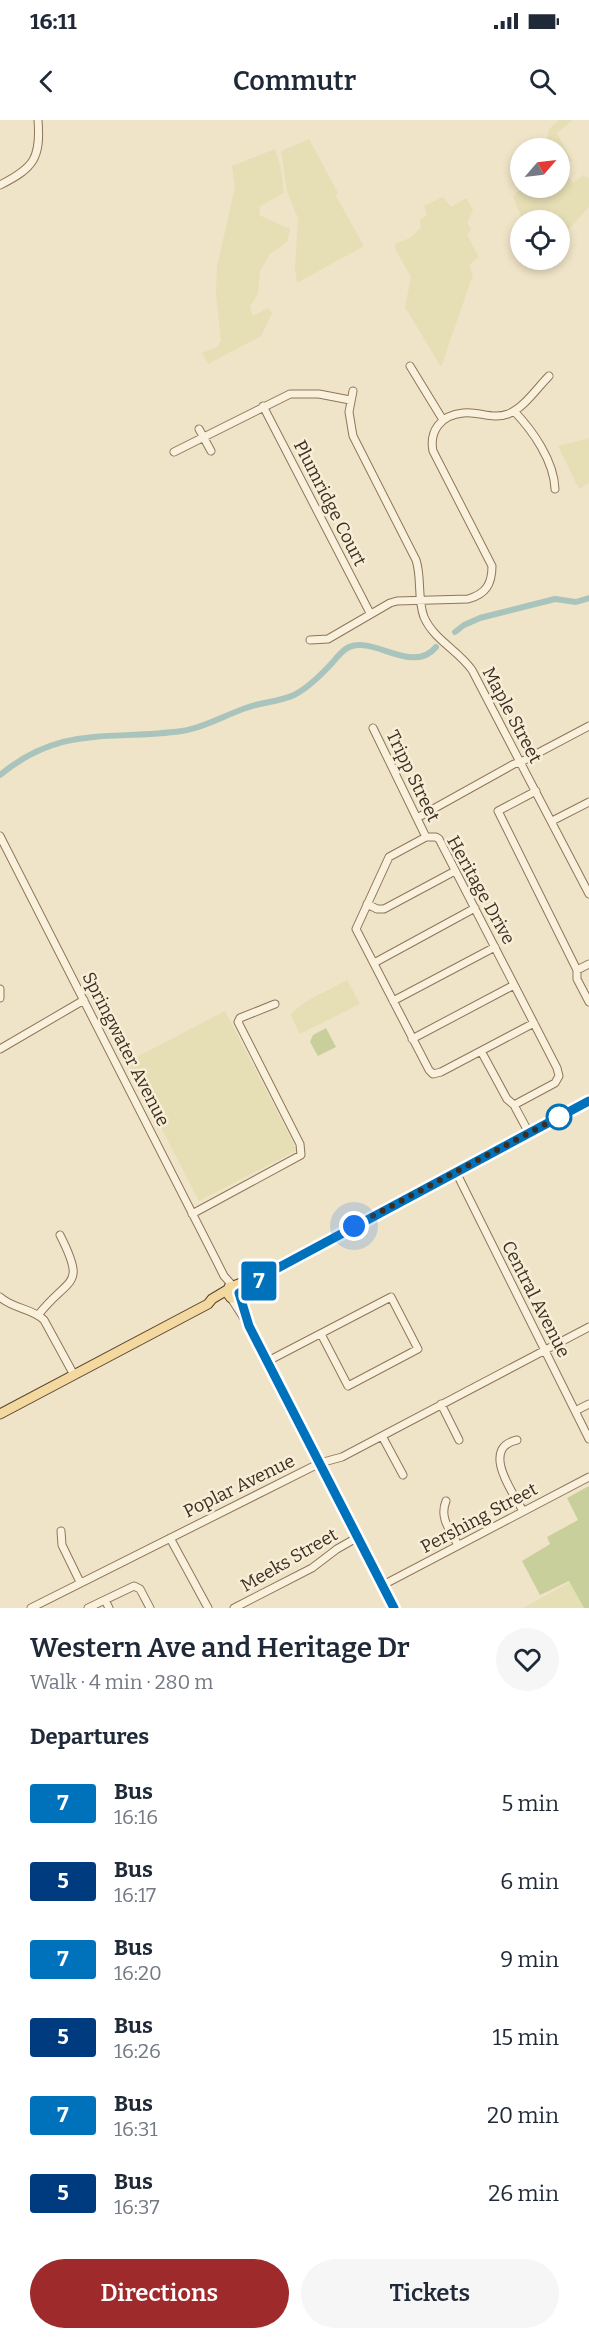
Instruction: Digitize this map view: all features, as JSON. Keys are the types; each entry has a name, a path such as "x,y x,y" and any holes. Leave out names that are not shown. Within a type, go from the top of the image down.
{"main road":[{"path":"0,1414 208,1304 214,1304 267,1271 276,1269 589,1101"}],"street":[{"path":"0,185 27,169 35,158 39,148 38,120"},
{"path":"410,366 443,420"},
{"path":"310,640 328,639 397,601 468,599 478,596 488,587 492,578 492,566 433,452 433,434 443,420 465,413 492,417 514,411 549,376"},
{"name":"Maple Street","path":"353,391 349,412 353,436 416,560 421,577 425,618 446,646 465,660 472,670 552,821 586,878 589,894"},
{"path":"174,452 281,397 296,393 319,394 350,400"},
{"name":"Plumridge Court","path":"263,406 370,614"},
{"path":"514,411 537,440 555,478 555,489"},
{"path":"199,429 211,451"},
{"path":"417,818 514,764 589,726"},
{"name":"Tripp Street","path":"373,728 426,837"},
{"path":"536,791 498,811 577,970 577,979 589,1002"},
{"path":"552,821 589,802"},
{"name":"Springwater Avenue","path":"0,836 3,850 84,999 394,1608"},
{"name":"Heritage Drive","path":"482,1051 433,1074 427,1068 356,929 389,857 426,837 438,839 558,1068 559,1076 555,1083 514,1105"},
{"path":"367,904 377,909 384,909 455,871"},
{"path":"374,963 475,908"},
{"path":"393,1001 495,947"},
{"path":"577,970 589,964"},
{"path":"412,1039 514,985"},
{"path":"0,989 0,998"},
{"path":"0,1049 84,999"},
{"path":"192,1214 301,1155 300,1144 238,1022 240,1018 275,1004"},
{"path":"529,1132 514,1105 507,1099 482,1051 534,1023"},
{"name":"Central Avenue","path":"456,1172 589,1439"},
{"path":"39,1314 51,1298 74,1276 74,1264 60,1235"},
{"path":"0,1297 8,1303 39,1314 48,1326 74,1375"},
{"path":"268,1362 391,1297 418,1349 348,1386 321,1334"},
{"name":"Poplar Avenue","path":"31,1608 320,1463 342,1458 589,1327"},
{"path":"441,1404 459,1440"},
{"path":"575,1411 589,1404"},
{"path":"382,1436 402,1475"},
{"path":"518,1440 507,1444 502,1450 500,1466 523,1511"},
{"name":"Pershing Street","path":"383,1586 589,1477"},
{"path":"446,1501 442,1512 458,1545"},
{"path":"61,1531 62,1545 80,1582"},
{"path":"170,1538 208,1608"},
{"name":"Meeks Street","path":"234,1608 312,1568 325,1557 358,1538"},
{"path":"88,1608 134,1586 140,1589 150,1608"},
{"path":"105,1600 109,1608"}],"shaded area":[{"path":"559,120 573,120 557,133 560,138 547,138 549,129"},
{"path":"309,139 338,193 336,196 364,246 297,283 295,269 298,218 287,192 281,151"},
{"path":"275,149 281,168 284,193 260,206 259,215 290,229 287,242 270,254 260,271 258,294 250,306 253,316 268,308 272,313 261,336 208,364 202,353 217,347 221,341 216,294 217,267 235,187 232,166"},
{"path":"583,175 589,178 589,207 570,228 570,210 519,210 513,198 570,198 570,178 573,183"},
{"path":"443,197 451,207 466,198 473,210 467,223 471,229 467,235 479,257 469,265 473,275 441,367 405,307 411,277 396,251 395,244 410,238 421,227 420,220 427,215 424,206"},
{"path":"589,438 589,483 579,489 558,446"},
{"path":"347,980 360,1004 300,1034 290,1014 305,1002"},
{"path":"225,1011 297,1150 199,1201 127,1062"},
{"path":"570,1582 584,1608 523,1608 541,1598"}],"green space":[{"path":"326,1028 336,1047 318,1056 310,1042 313,1035"},
{"path":"589,1486 589,1608 584,1608 569,1581 540,1595 522,1561 550,1544 547,1537 578,1520 567,1498"}],"waterway":[{"path":"455,632 480,618 555,599 576,602 589,598"},
{"path":"0,775 44,748 66,741 182,731 252,706 288,697 310,685 349,647 370,646 416,657 427,655 436,647"}],"bus line":[{"name":"7","path":"394,1608 249,1326 238,1294 276,1269 589,1101"}],"route":[{"path":"354,1226 559,1117"}]}
